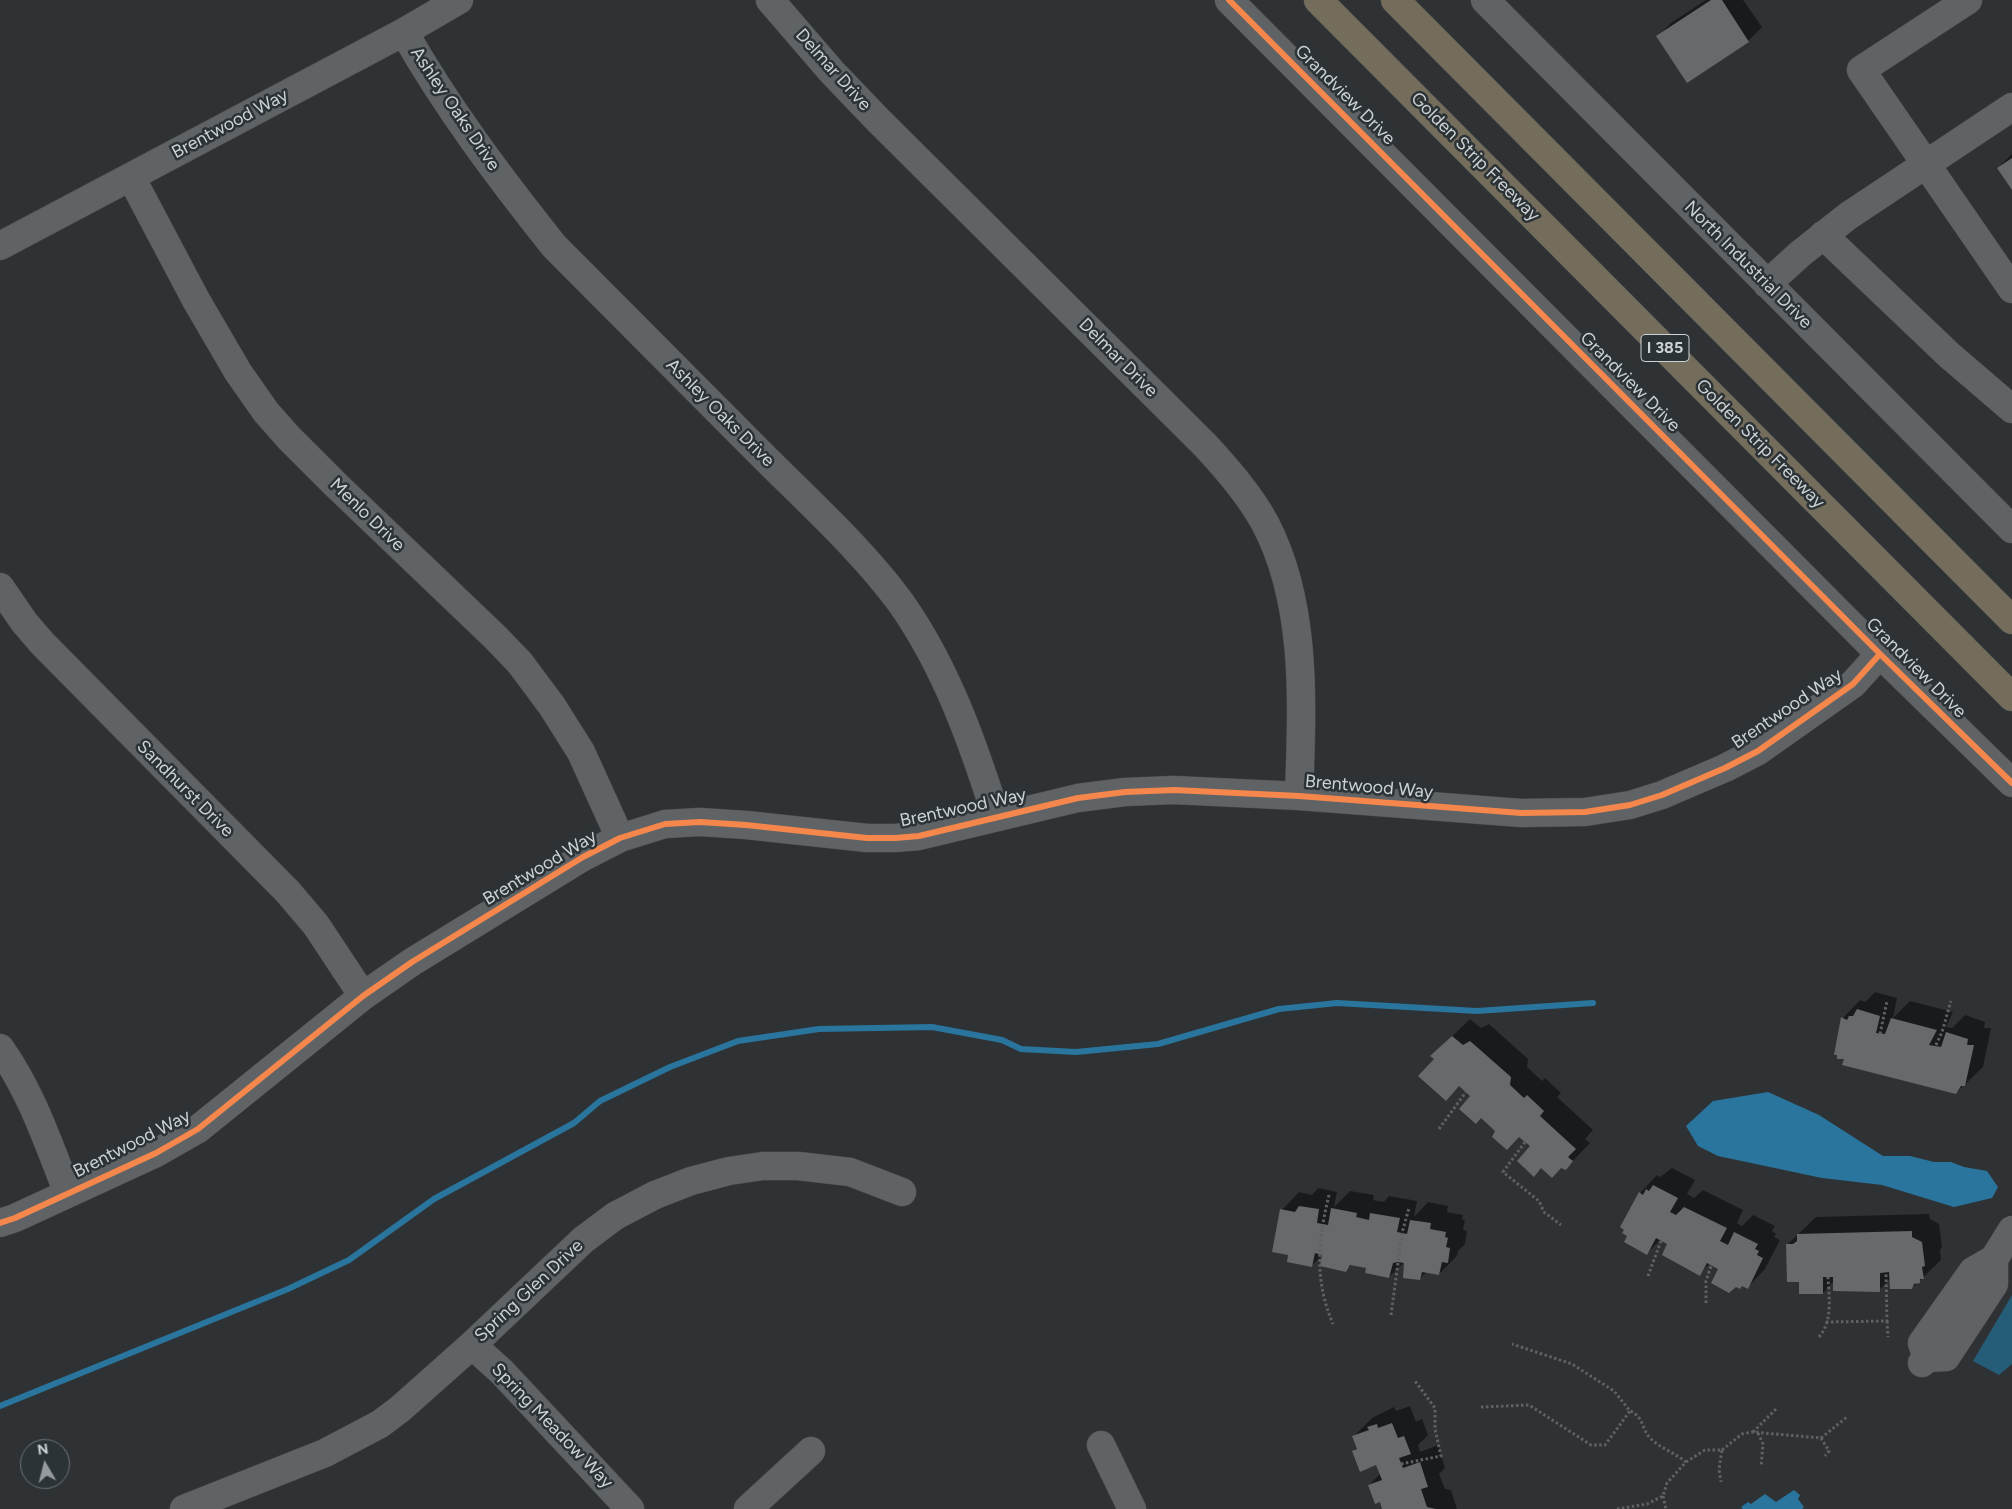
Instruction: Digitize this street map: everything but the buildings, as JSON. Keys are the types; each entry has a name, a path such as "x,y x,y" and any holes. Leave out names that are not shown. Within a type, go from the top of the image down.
{"highway":[{"name":"Golden Strip Freeway","path":"1318,0 2012,697"},
{"path":"1395,0 2012,620"}],"street":[{"name":"Brentwood Way","path":"0,246 404,32 459,0"},
{"name":"Delmar Drive","path":"770,0 845,85 1205,444 1249,497 1265,524 1276,549 1286,579 1295,619 1300,676 1298,796"},
{"name":"Grandview Drive","path":"1230,0 1880,654 2012,783"},
{"name":"North Industrial Drive","path":"1485,0 2012,529"},
{"path":"1968,0 1861,70 2012,289"},
{"name":"Ashley Oaks Drive","path":"404,32 449,104 514,196 554,246 835,528 900,603 929,648 955,703 979,762 996,816"},
{"path":"1767,284 1848,216 2012,107"},
{"name":"Menlo Drive","path":"131,177 196,300 238,372 266,412 288,438 495,637 520,664 552,706 581,752 620,838"},
{"path":"1824,235 1949,355 2012,409"},
{"name":"Sandhurst Drive","path":"0,587 24,622 42,643 288,892 316,925 363,996"},
{"name":"Brentwood Way","path":"0,1223 15,1218 156,1153 198,1129 363,996 412,962 584,857 620,838 665,824 700,822 867,838 895,838 919,836 996,816 1078,798 1126,792 1174,790 1298,796 1521,813 1586,812 1630,805 1662,795 1725,768 1758,751 1853,684 1880,654"},
{"path":"0,1048 19,1076 31,1100 68,1193"},
{"name":"Spring Glen Drive","path":"184,1509 325,1453 362,1434 400,1409 472,1345 583,1240 615,1216 655,1195 691,1181 746,1169 798,1166 850,1172 902,1192"},
{"path":"1925,1360 1946,1357 1994,1284 1994,1259 2012,1230"},
{"name":"Spring Meadow Way","path":"472,1345 502,1372 630,1509"},
{"path":"1101,1445 1132,1509"},
{"path":"748,1509 811,1451"}],"path":[{"path":"1880,1034 1887,1001"},
{"path":"1936,1045 1951,1001"},
{"path":"1439,1129 1466,1092"},
{"path":"1524,1142 1503,1172 1539,1200 1544,1212 1560,1225"},
{"path":"1329,1195 1322,1224 1319,1254 1324,1304 1333,1324"},
{"path":"1391,1316 1402,1233 1409,1208"},
{"path":"1648,1276 1661,1241"},
{"path":"1706,1303 1706,1281 1711,1266"},
{"path":"1886,1273 1888,1337"},
{"path":"1819,1337 1826,1330 1826,1322 1830,1312 1828,1277"},
{"path":"1826,1322 1887,1321"},
{"path":"1512,1344 1572,1364 1614,1392 1630,1411 1638,1414 1650,1437 1676,1453 1686,1462"},
{"path":"1401,1464 1441,1456 1435,1429 1435,1408 1416,1381"},
{"path":"1481,1406 1529,1405 1591,1445 1605,1445 1630,1411"},
{"path":"1752,1432 1777,1408"},
{"path":"1666,1509 1664,1496 1667,1483 1686,1462 1705,1450 1722,1450 1742,1434 1752,1432 1821,1438 1846,1417"},
{"path":"1757,1432 1763,1444 1760,1467"},
{"path":"1821,1438 1828,1451 1825,1456"},
{"path":"1721,1482 1719,1469 1722,1450"},
{"path":"1617,1509 1647,1504 1664,1496"}],"shaded area":[{"path":"1768,1092 1819,1115 1883,1156 1910,1156 1934,1162 1951,1162 1964,1167 1987,1171 1998,1187 1992,1198 1954,1207 1882,1185 1822,1178 1718,1156 1698,1146 1686,1126 1713,1101"},
{"path":"2012,1295 2012,1364 1999,1375 1973,1361"},
{"path":"1794,1490 1800,1495 1798,1499 1804,1507 1802,1509 1743,1509 1741,1507 1748,1502 1751,1504 1765,1494 1776,1502"}],"waterway":[{"path":"0,1406 288,1289 349,1260 434,1199 574,1123 600,1101 670,1067 738,1041 819,1029 932,1027 1002,1040 1021,1049 1076,1052 1158,1044 1279,1009 1337,1003 1477,1011 1593,1003"}],"cycle path":[{"path":"1229,0 1880,654 2012,783"},
{"path":"0,1223 15,1218 156,1153 198,1129 363,996 412,962 583,857 620,838 665,824 700,822 867,838 895,838 919,836 1078,798 1125,792 1174,790 1299,796 1521,813 1585,812 1630,805 1662,795 1725,768 1758,751 1853,684 1880,654"}]}
